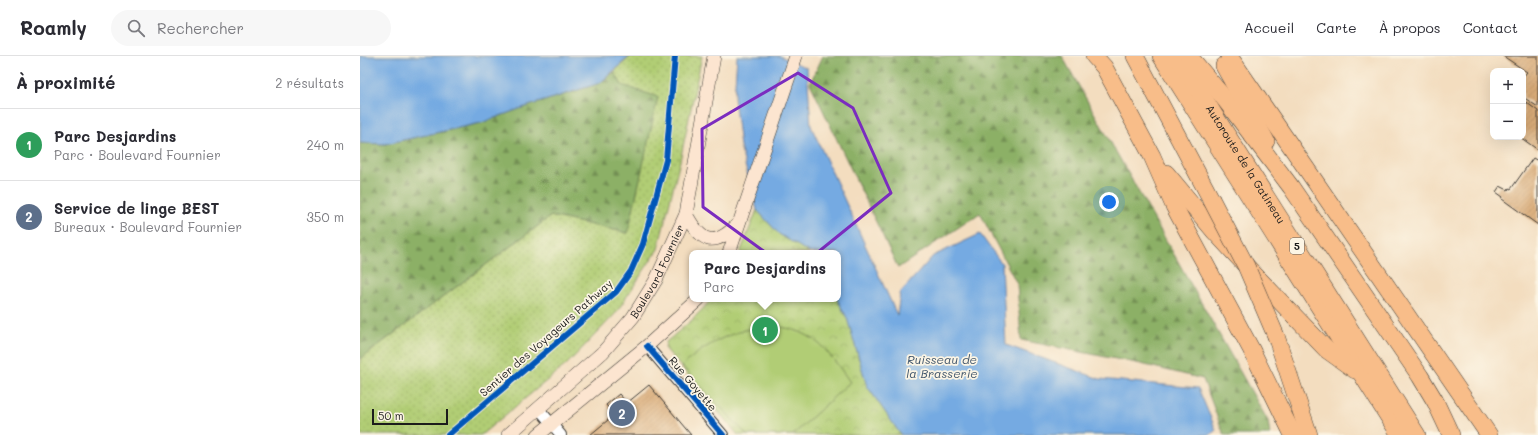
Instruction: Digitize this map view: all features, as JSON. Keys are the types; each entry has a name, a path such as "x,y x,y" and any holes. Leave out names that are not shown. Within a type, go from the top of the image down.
{"highway":[{"path":"1135,56 1212,199 1243,261 1276,336 1309,435"},
{"name":"Autoroute de la Gatineau","path":"1161,56 1400,435"},
{"name":"Autoroute de la Gatineau","path":"1177,56 1417,435"},
{"path":"1189,56 1220,93 1291,187 1420,376 1435,401 1451,435"},
{"path":"1218,56 1291,187"},
{"path":"1229,56 1489,435"},
{"path":"1100,60 1152,156 1174,206 1251,349 1293,435"},
{"path":"1152,156 1207,223 1250,270 1327,350 1362,375"}],"main road":[{"name":"Boulevard Fournier","path":"508,435 603,352 633,317 656,280 686,214 714,56"},
{"path":"730,250 796,56"},
{"path":"686,214 696,231 702,237 707,239 714,240 722,237 740,223"},
{"path":"538,435 647,346 696,302"}],"street":[{"name":"Rue Goyette","path":"647,346 723,435"},
{"path":"539,409 562,435"}],"highlighted area":[{"path":"798,73 853,108 891,193 812,257 765,252 703,207 702,129"}],"green space":[{"path":"631,56 702,56 680,161 658,249 616,313 567,364 481,435 360,435 360,359 551,216 628,233 622,85 614,72"},
{"path":"823,56 1062,56 1268,421 1270,435 1224,435 1203,379 1141,364 1021,340 1017,284 980,213 898,268 810,83"},
{"path":"614,72 622,85 658,97 628,233 551,216 360,359 360,143 385,144 481,123 600,83"},
{"path":"757,210 779,234 805,250 741,250"},
{"path":"709,302 839,302 847,318 867,386 901,435 738,435 665,348 666,342 692,320"},
{"path":"766,326 795,330 816,341 825,349 850,382 793,435 747,435 682,366 701,350 721,339 742,331"}],"water":[{"path":"360,56 630,56 600,83 481,123 385,144 360,143"},
{"name":"Ruisseau de la Brasserie","path":"737,56 780,56 807,68 811,126 897,315 900,293 933,256 980,234 1002,264 1006,345 1100,379 1198,388 1216,430 1210,435 901,435 867,386 847,318 839,302 841,302 841,250 805,250 779,234 757,210 740,146 734,98"}],"building":[{"path":"1503,56 1538,56 1538,107 1526,99 1527,72 1526,68 1521,68"},
{"path":"1526,102 1538,111 1538,150 1524,140 1526,140"},
{"path":"1533,158 1538,161 1538,225 1502,199 1503,197 1496,192 1500,186 1508,190 1509,188 1511,189"},
{"path":"649,385 691,435 590,435 614,415 606,405 619,394 627,403"}],"cycle path":[{"name":"Sentier des Voyageurs Pathway","path":"448,435 616,292 631,271 643,244 666,160 675,56"},
{"path":"647,346 723,435"}],"place":[{"name":"Parc Desjardins","path":"765,330"},
{"name":"Service de linge BEST","path":"622,413"}]}
